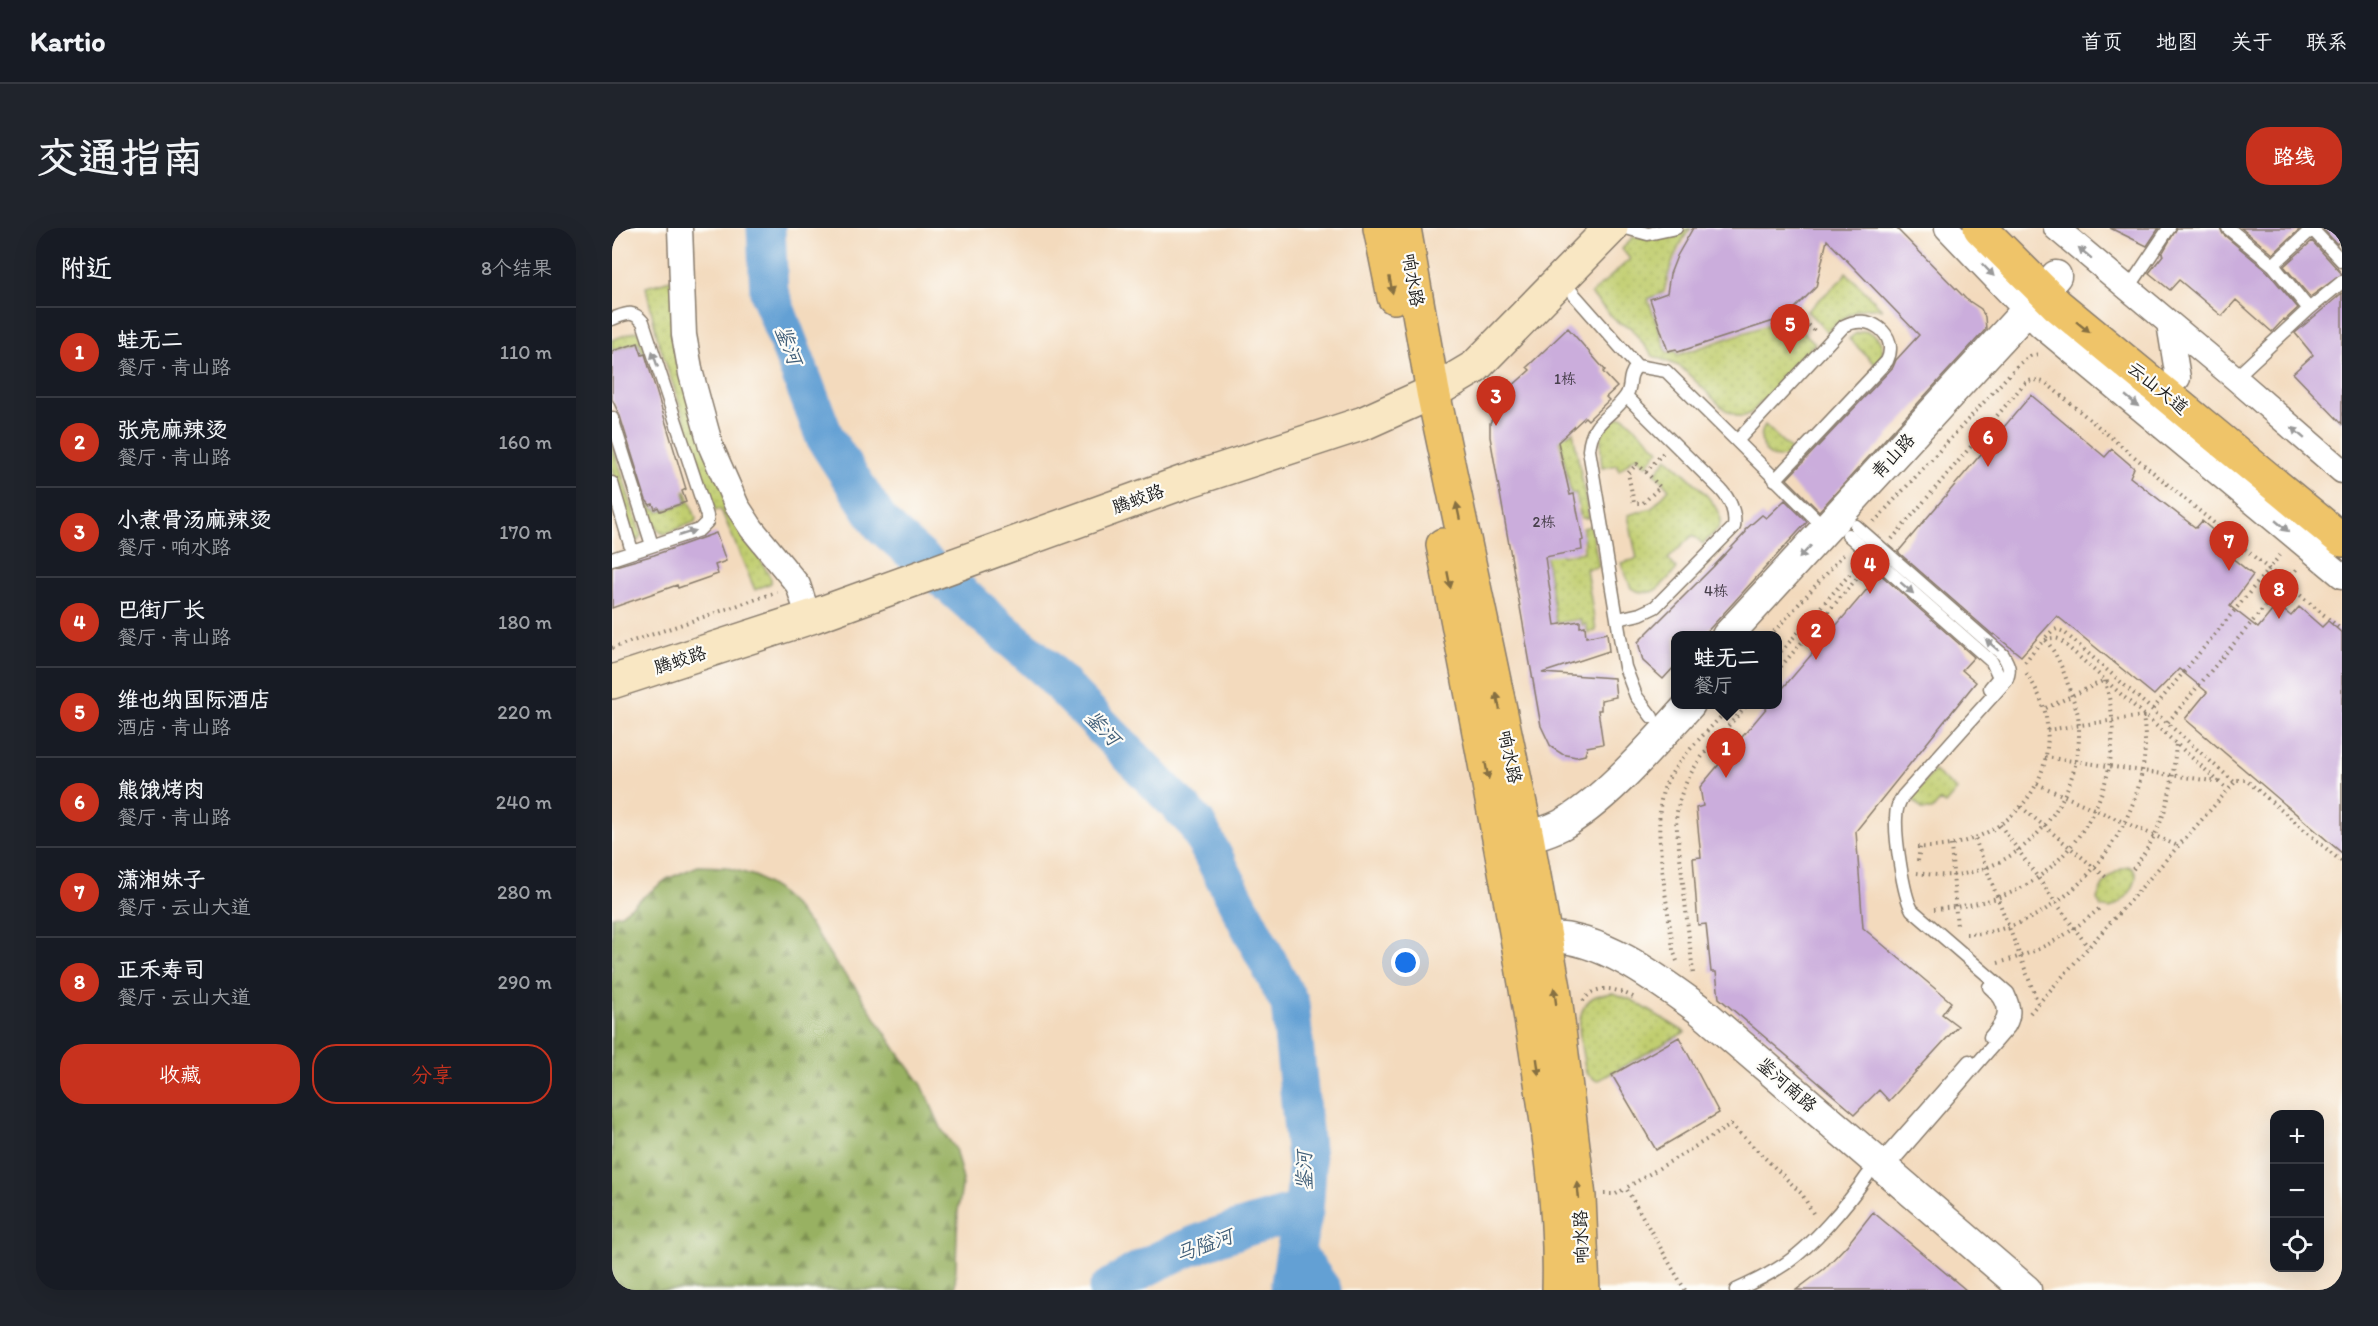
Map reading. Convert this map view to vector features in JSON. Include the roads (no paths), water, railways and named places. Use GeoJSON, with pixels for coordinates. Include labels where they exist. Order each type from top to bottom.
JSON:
{"type":"FeatureCollection","features":[{"type":"Feature","properties":{"kind":"main road","name":"响水路"},"geometry":{"type":"LineString","coordinates":[[1380,228],[1422,388],[1512,830],[1579,1197],[1583,1290]]}},
{"type":"Feature","properties":{"kind":"main road","name":"响水路"},"geometry":{"type":"LineString","coordinates":[[1404,228],[1422,388]]}},
{"type":"Feature","properties":{"kind":"main road","name":"腾蛟路"},"geometry":{"type":"LineString","coordinates":[[1422,388],[1476,343],[1588,228]]}},
{"type":"Feature","properties":{"kind":"main road","name":"腾蛟路"},"geometry":{"type":"LineString","coordinates":[[612,682],[1021,535],[1360,406],[1422,388],[1475,367],[1611,228]]}},
{"type":"Feature","properties":{"kind":"main road","name":"云山大道"},"geometry":{"type":"LineString","coordinates":[[1980,228],[2049,299],[2327,514]]}},
{"type":"Feature","properties":{"kind":"main road","name":"云山大道"},"geometry":{"type":"LineString","coordinates":[[2010,228],[2049,299],[2178,378],[2327,514]]}},
{"type":"Feature","properties":{"kind":"main road","name":"云山大道"},"geometry":{"type":"LineString","coordinates":[[2321,553],[2327,514]]}},
{"type":"Feature","properties":{"kind":"main road","name":"腾蛟路"},"geometry":{"type":"LineString","coordinates":[[612,669],[801,594],[847,597]]}},
{"type":"Feature","properties":{"kind":"main road","name":"响水路"},"geometry":{"type":"LineString","coordinates":[[1533,948],[1560,1251],[1559,1290]]}},
{"type":"Feature","properties":{"kind":"street"},"geometry":{"type":"LineString","coordinates":[[680,228],[684,335],[691,374],[711,447],[737,506],[801,594]]}},
{"type":"Feature","properties":{"kind":"street"},"geometry":{"type":"LineString","coordinates":[[1947,228],[2049,299],[2321,553],[2342,576]]}},
{"type":"Feature","properties":{"kind":"street"},"geometry":{"type":"LineString","coordinates":[[2056,228],[2342,471]]}},
{"type":"Feature","properties":{"kind":"street","name":"青山路"},"geometry":{"type":"LineString","coordinates":[[1759,631],[1849,535],[2049,299]]}},
{"type":"Feature","properties":{"kind":"street"},"geometry":{"type":"LineString","coordinates":[[2169,323],[2178,378]]}},
{"type":"Feature","properties":{"kind":"street","name":"青山路"},"geometry":{"type":"LineString","coordinates":[[1733,631],[1849,535]]}},
{"type":"Feature","properties":{"kind":"street"},"geometry":{"type":"LineString","coordinates":[[1512,830],[1570,800],[1594,779],[1671,696]]}},
{"type":"Feature","properties":{"kind":"street"},"geometry":{"type":"LineString","coordinates":[[1512,830],[1562,824],[1585,808],[1625,772],[1686,709]]}},
{"type":"Feature","properties":{"kind":"street","name":"鉴河南路"},"geometry":{"type":"LineString","coordinates":[[1533,948],[1592,963],[1630,983],[1679,1016],[1877,1169],[2026,1290]]}},
{"type":"Feature","properties":{"kind":"street","name":"鉴河南路"},"geometry":{"type":"LineString","coordinates":[[1877,1169],[1999,1290]]}},
{"type":"Feature","properties":{"kind":"lane"},"geometry":{"type":"LineString","coordinates":[[1626,228],[1648,234],[1676,228]]}},
{"type":"Feature","properties":{"kind":"lane"},"geometry":{"type":"LineString","coordinates":[[2128,289],[2169,228]]}},
{"type":"Feature","properties":{"kind":"lane"},"geometry":{"type":"LineString","coordinates":[[2228,228],[2273,265],[2309,309]]}},
{"type":"Feature","properties":{"kind":"lane"},"geometry":{"type":"LineString","coordinates":[[2273,265],[2313,228],[2342,261]]}},
{"type":"Feature","properties":{"kind":"lane"},"geometry":{"type":"LineString","coordinates":[[1561,280],[1637,366],[1666,371],[1775,480],[1878,555],[1995,648],[2009,663],[2010,672],[2006,681],[1899,802],[1896,818],[1905,893],[1912,910],[2008,993],[2014,1018],[2010,1028],[1822,1229],[1785,1264],[1736,1290]]}},
{"type":"Feature","properties":{"kind":"lane"},"geometry":{"type":"LineString","coordinates":[[2235,378],[2309,309],[2342,282]]}},
{"type":"Feature","properties":{"kind":"lane"},"geometry":{"type":"LineString","coordinates":[[612,319],[630,313],[643,322],[707,516],[707,522],[699,530],[612,559]]}},
{"type":"Feature","properties":{"kind":"lane"},"geometry":{"type":"LineString","coordinates":[[1737,441],[1844,326],[1859,320],[1869,321],[1878,326],[1887,336],[1890,344],[1891,353],[1887,361],[1775,480]]}},
{"type":"Feature","properties":{"kind":"lane"},"geometry":{"type":"LineString","coordinates":[[1637,366],[1630,373],[1626,396],[1596,426],[1590,437],[1589,450],[1625,667],[1636,696],[1652,717]]}},
{"type":"Feature","properties":{"kind":"lane"},"geometry":{"type":"LineString","coordinates":[[1618,619],[1640,614],[1655,607],[1734,527],[1734,511],[1727,497],[1626,396]]}},
{"type":"Feature","properties":{"kind":"lane"},"geometry":{"type":"LineString","coordinates":[[612,418],[652,545]]}},
{"type":"Feature","properties":{"kind":"lane"},"geometry":{"type":"LineString","coordinates":[[612,483],[632,551]]}},
{"type":"Feature","properties":{"kind":"waterway","name":"鉴河"},"geometry":{"type":"LineString","coordinates":[[766,228],[769,292],[825,438],[881,524],[1044,667],[1196,823],[1290,1004],[1307,1169],[1304,1211],[1289,1290]]}},
{"type":"Feature","properties":{"kind":"waterway","name":"马隘河"},"geometry":{"type":"LineString","coordinates":[[1108,1290],[1152,1264],[1202,1242],[1304,1211]]}},
{"type":"Feature","properties":{"kind":"waterway"},"geometry":{"type":"LineString","coordinates":[[1295,1252],[1322,1290]]}},
{"type":"Feature","properties":{"kind":"place","name":"维也纳国际酒店"},"geometry":{"type":"Point","coordinates":[1790,354]}},
{"type":"Feature","properties":{"kind":"place","name":"小煮骨汤麻辣烫"},"geometry":{"type":"Point","coordinates":[1496,426]}},
{"type":"Feature","properties":{"kind":"place","name":"熊饿烤肉"},"geometry":{"type":"Point","coordinates":[1988,467]}},
{"type":"Feature","properties":{"kind":"place","name":"潇湘妹子"},"geometry":{"type":"Point","coordinates":[2229,571]}},
{"type":"Feature","properties":{"kind":"place","name":"巴街厂长"},"geometry":{"type":"Point","coordinates":[1870,594]}},
{"type":"Feature","properties":{"kind":"place","name":"正禾寿司"},"geometry":{"type":"Point","coordinates":[2279,619]}},
{"type":"Feature","properties":{"kind":"place","name":"张亮麻辣烫"},"geometry":{"type":"Point","coordinates":[1816,660]}},
{"type":"Feature","properties":{"kind":"place","name":"蛙无二"},"geometry":{"type":"Point","coordinates":[1726,778]}}]}
